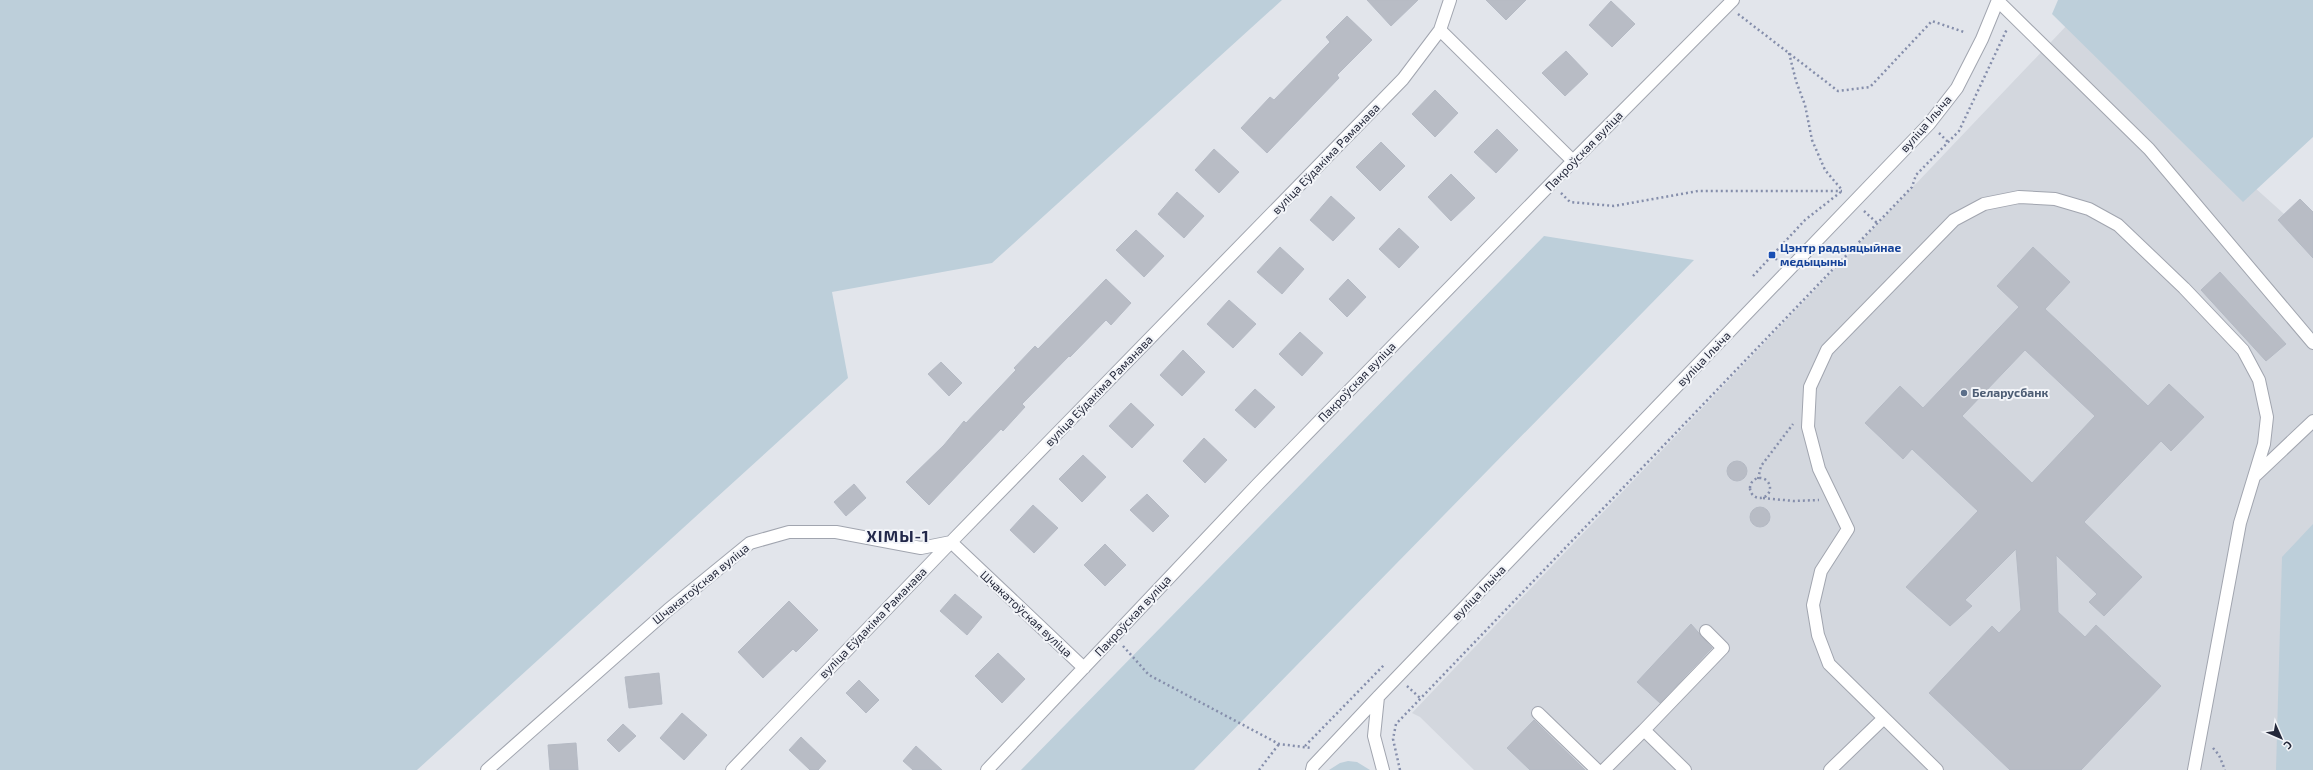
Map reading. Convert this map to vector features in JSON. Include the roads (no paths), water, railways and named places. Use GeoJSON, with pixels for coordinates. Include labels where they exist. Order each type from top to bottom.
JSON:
{"type":"FeatureCollection","features":[{"type":"Feature","properties":{"kind":"street","name":"вуліца Еўдакіма Раманава"},"geometry":{"type":"LineString","coordinates":[[732,770],[951,542],[1403,79],[1440,30],[1450,0]]}},
{"type":"Feature","properties":{"kind":"street"},"geometry":{"type":"LineString","coordinates":[[1998,1],[2148,149],[2313,344]]}},
{"type":"Feature","properties":{"kind":"street","name":"вуліца Ільіча"},"geometry":{"type":"LineString","coordinates":[[1312,770],[1313,766],[1378,697],[1929,124],[1957,88],[1982,39],[1998,1]]}},
{"type":"Feature","properties":{"kind":"street","name":"Пакроўская вуліца"},"geometry":{"type":"LineString","coordinates":[[987,770],[1258,484],[1573,161],[1730,3]]}},
{"type":"Feature","properties":{"kind":"street"},"geometry":{"type":"LineString","coordinates":[[1440,30],[1573,161]]}},
{"type":"Feature","properties":{"kind":"street"},"geometry":{"type":"LineString","coordinates":[[1937,770],[1830,664],[1818,635],[1813,605],[1821,571],[1848,529],[1835,499],[1819,469],[1808,427],[1810,387],[1827,350],[1954,220],[1984,204],[2019,197],[2055,199],[2089,209],[2118,225],[2184,288],[2243,350],[2259,380],[2267,418],[2264,444],[2240,523],[2194,770]]}},
{"type":"Feature","properties":{"kind":"street"},"geometry":{"type":"LineString","coordinates":[[2255,475],[2313,421]]}},
{"type":"Feature","properties":{"kind":"street","name":"Шчакатоўская вуліца"},"geometry":{"type":"LineString","coordinates":[[487,770],[668,610],[750,543],[789,532],[836,532],[921,548],[951,542],[1084,668]]}},
{"type":"Feature","properties":{"kind":"street"},"geometry":{"type":"LineString","coordinates":[[1604,770],[1723,648],[1706,631]]}},
{"type":"Feature","properties":{"kind":"street"},"geometry":{"type":"LineString","coordinates":[[1378,697],[1374,736],[1383,770]]}},
{"type":"Feature","properties":{"kind":"street"},"geometry":{"type":"LineString","coordinates":[[1538,713],[1597,770]]}},
{"type":"Feature","properties":{"kind":"street"},"geometry":{"type":"LineString","coordinates":[[1830,770],[1884,718]]}},
{"type":"Feature","properties":{"kind":"street"},"geometry":{"type":"LineString","coordinates":[[1644,730],[1685,770]]}},
{"type":"Feature","properties":{"kind":"place","name":"Цэнтр радыяцыйнае медыцыны"},"geometry":{"type":"Point","coordinates":[1772,255]}},
{"type":"Feature","properties":{"kind":"place","name":"Беларусбанк"},"geometry":{"type":"Point","coordinates":[1964,393]}},
{"type":"Feature","properties":{"kind":"district","name":"ХІМЫ-1"},"geometry":{"type":"Point","coordinates":[898,536]}}]}
